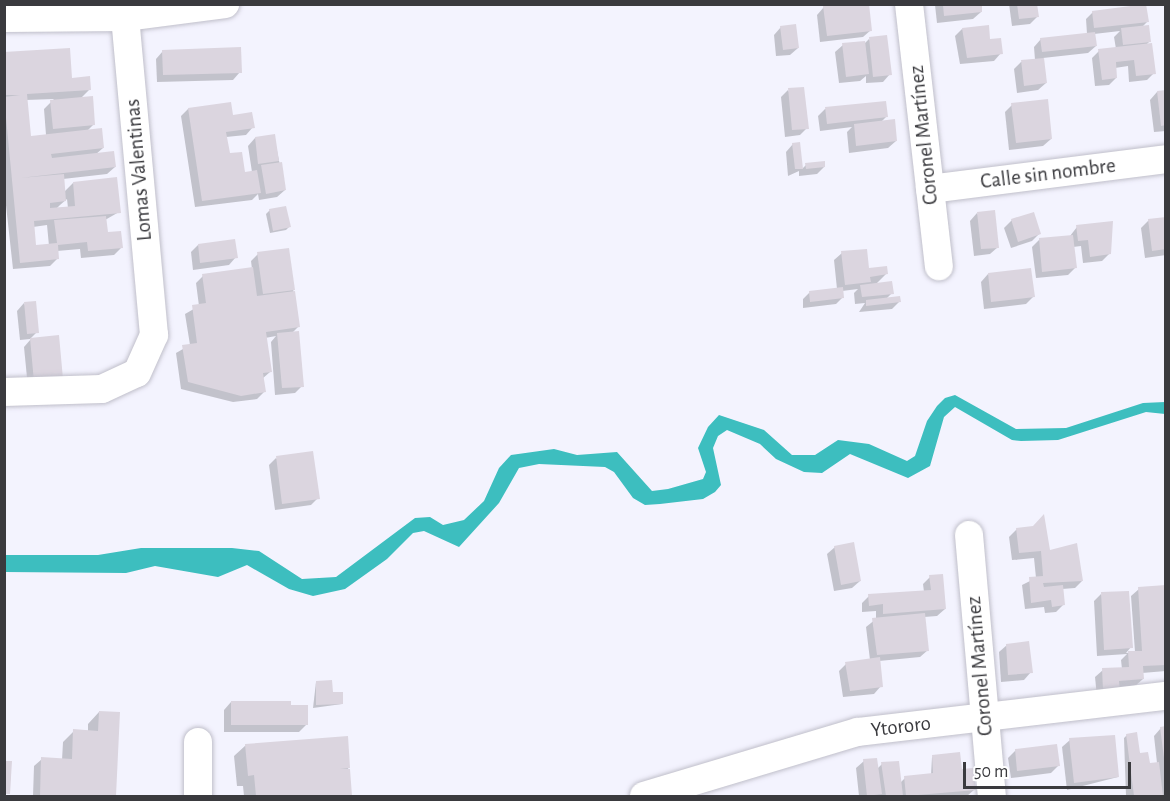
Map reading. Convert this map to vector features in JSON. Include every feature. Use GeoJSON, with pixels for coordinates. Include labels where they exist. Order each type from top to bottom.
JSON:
{"type":"FeatureCollection","features":[{"type":"Feature","properties":{"kind":"street"},"geometry":{"type":"LineString","coordinates":[[4,18],[225,4]]}},
{"type":"Feature","properties":{"kind":"street","name":"Coronel Martínez"},"geometry":{"type":"LineString","coordinates":[[909,4],[939,266]]}},
{"type":"Feature","properties":{"kind":"street","name":"Lomas Valentinas"},"geometry":{"type":"LineString","coordinates":[[4,392],[102,389],[137,373],[154,335],[125,11]]}},
{"type":"Feature","properties":{"kind":"street","name":"Calle sin nombre"},"geometry":{"type":"LineString","coordinates":[[930,189],[1166,159]]}},
{"type":"Feature","properties":{"kind":"street","name":"Coronel Martínez"},"geometry":{"type":"LineString","coordinates":[[969,535],[992,796]]}},
{"type":"Feature","properties":{"kind":"street","name":"Ytororo"},"geometry":{"type":"LineString","coordinates":[[644,796],[858,732],[1166,696]]}},
{"type":"Feature","properties":{"kind":"street"},"geometry":{"type":"LineString","coordinates":[[198,742],[198,796]]}},
{"type":"Feature","properties":{"kind":"water"},"geometry":{"type":"Polygon","coordinates":[[[955,395],[1016,429],[1066,428],[1143,403],[1165,402],[1165,414],[1146,412],[1058,440],[1021,441],[1012,440],[955,407],[944,417],[930,466],[908,478],[850,454],[822,473],[804,472],[776,459],[760,444],[727,430],[718,436],[713,448],[721,485],[715,492],[703,499],[660,504],[645,505],[633,498],[614,472],[605,467],[539,464],[519,468],[499,503],[459,547],[424,531],[413,533],[387,559],[345,589],[313,596],[289,589],[247,565],[218,577],[155,566],[126,573],[5,572],[5,555],[98,555],[141,548],[232,548],[259,551],[302,579],[336,577],[415,518],[430,517],[443,525],[464,520],[484,501],[499,468],[511,455],[554,449],[577,455],[617,452],[652,491],[668,489],[703,479],[706,472],[698,448],[708,427],[719,415],[764,430],[792,455],[815,455],[838,440],[869,444],[907,461],[915,456],[927,421],[937,406],[945,398],[955,395]]]}},
{"type":"Feature","properties":{"kind":"building"},"geometry":{"type":"Polygon","coordinates":[[[869,4],[872,31],[827,36],[823,6],[869,4]]]}},
{"type":"Feature","properties":{"kind":"building"},"geometry":{"type":"Polygon","coordinates":[[[1017,4],[1037,4],[1039,17],[1019,19],[1017,4]]]}},
{"type":"Feature","properties":{"kind":"building"},"geometry":{"type":"Polygon","coordinates":[[[1146,4],[1149,22],[1094,28],[1092,11],[1146,4]]]}},
{"type":"Feature","properties":{"kind":"building"},"geometry":{"type":"Polygon","coordinates":[[[943,5],[982,5],[982,12],[944,16],[943,5]]]}},
{"type":"Feature","properties":{"kind":"building"},"geometry":{"type":"Polygon","coordinates":[[[796,24],[799,48],[783,50],[780,26],[796,24]]]}},
{"type":"Feature","properties":{"kind":"building"},"geometry":{"type":"Polygon","coordinates":[[[989,25],[990,39],[1001,38],[1003,54],[967,58],[962,28],[989,25]]]}},
{"type":"Feature","properties":{"kind":"building"},"geometry":{"type":"Polygon","coordinates":[[[1149,25],[1151,42],[1123,45],[1121,28],[1149,25]]]}},
{"type":"Feature","properties":{"kind":"building"},"geometry":{"type":"Polygon","coordinates":[[[1095,32],[1097,46],[1042,52],[1040,38],[1095,32]]]}},
{"type":"Feature","properties":{"kind":"building"},"geometry":{"type":"Polygon","coordinates":[[[887,35],[892,75],[873,77],[869,37],[887,35]]]}},
{"type":"Feature","properties":{"kind":"building"},"geometry":{"type":"Polygon","coordinates":[[[865,41],[869,74],[846,77],[842,43],[865,41]]]}},
{"type":"Feature","properties":{"kind":"building"},"geometry":{"type":"Polygon","coordinates":[[[1152,43],[1156,74],[1136,76],[1134,60],[1116,62],[1117,78],[1102,80],[1098,49],[1152,43]]]}},
{"type":"Feature","properties":{"kind":"building"},"geometry":{"type":"Polygon","coordinates":[[[241,47],[242,73],[163,75],[162,50],[241,47]]]}},
{"type":"Feature","properties":{"kind":"building"},"geometry":{"type":"Polygon","coordinates":[[[70,48],[72,78],[90,76],[91,90],[27,94],[31,136],[102,128],[104,148],[51,154],[52,158],[114,151],[116,167],[20,178],[64,174],[66,201],[50,203],[50,208],[75,206],[73,182],[117,177],[121,213],[34,221],[36,245],[57,243],[54,220],[106,216],[108,232],[121,231],[123,248],[88,251],[87,242],[58,245],[59,259],[20,263],[4,97],[20,95],[5,95],[4,52],[70,48]]]}},
{"type":"Feature","properties":{"kind":"building"},"geometry":{"type":"Polygon","coordinates":[[[1044,58],[1047,83],[1024,86],[1021,60],[1044,58]]]}},
{"type":"Feature","properties":{"kind":"building"},"geometry":{"type":"Polygon","coordinates":[[[804,87],[809,129],[792,130],[788,88],[804,87]]]}},
{"type":"Feature","properties":{"kind":"building"},"geometry":{"type":"Polygon","coordinates":[[[1166,90],[1166,125],[1161,126],[1157,91],[1166,90]]]}},
{"type":"Feature","properties":{"kind":"building"},"geometry":{"type":"Polygon","coordinates":[[[93,96],[95,125],[53,129],[50,100],[93,96]]]}},
{"type":"Feature","properties":{"kind":"building"},"geometry":{"type":"Polygon","coordinates":[[[1048,99],[1052,139],[1016,143],[1011,103],[1048,99]]]}},
{"type":"Feature","properties":{"kind":"building"},"geometry":{"type":"Polygon","coordinates":[[[886,101],[888,117],[827,124],[825,107],[886,101]]]}},
{"type":"Feature","properties":{"kind":"building"},"geometry":{"type":"Polygon","coordinates":[[[231,102],[233,115],[252,112],[255,128],[226,132],[230,153],[242,152],[245,172],[257,170],[261,193],[202,201],[188,108],[231,102]]]}},
{"type":"Feature","properties":{"kind":"building"},"geometry":{"type":"Polygon","coordinates":[[[895,119],[897,141],[856,146],[854,124],[895,119]]]}},
{"type":"Feature","properties":{"kind":"building"},"geometry":{"type":"Polygon","coordinates":[[[275,134],[279,161],[258,164],[255,137],[275,134]]]}},
{"type":"Feature","properties":{"kind":"building"},"geometry":{"type":"Polygon","coordinates":[[[800,142],[803,169],[795,169],[792,143],[800,142]]]}},
{"type":"Feature","properties":{"kind":"building"},"geometry":{"type":"Polygon","coordinates":[[[825,161],[825,167],[806,169],[805,163],[825,161]]]}},
{"type":"Feature","properties":{"kind":"building"},"geometry":{"type":"Polygon","coordinates":[[[282,162],[286,190],[266,194],[261,165],[282,162]]]}},
{"type":"Feature","properties":{"kind":"building"},"geometry":{"type":"Polygon","coordinates":[[[286,206],[291,227],[273,231],[269,209],[286,206]]]}},
{"type":"Feature","properties":{"kind":"building"},"geometry":{"type":"Polygon","coordinates":[[[995,210],[999,248],[981,249],[977,212],[995,210]]]}},
{"type":"Feature","properties":{"kind":"building"},"geometry":{"type":"Polygon","coordinates":[[[1034,212],[1041,234],[1018,242],[1011,219],[1034,212]]]}},
{"type":"Feature","properties":{"kind":"building"},"geometry":{"type":"Polygon","coordinates":[[[1166,217],[1166,249],[1152,251],[1148,219],[1166,217]]]}},
{"type":"Feature","properties":{"kind":"building"},"geometry":{"type":"Polygon","coordinates":[[[1113,221],[1111,254],[1090,257],[1088,240],[1078,241],[1076,225],[1113,221]]]}},
{"type":"Feature","properties":{"kind":"building"},"geometry":{"type":"Polygon","coordinates":[[[1073,235],[1077,268],[1042,272],[1039,238],[1073,235]]]}},
{"type":"Feature","properties":{"kind":"building"},"geometry":{"type":"Polygon","coordinates":[[[235,239],[238,258],[200,263],[198,244],[235,239]]]}},
{"type":"Feature","properties":{"kind":"building"},"geometry":{"type":"Polygon","coordinates":[[[289,248],[295,290],[263,294],[257,252],[289,248]]]}},
{"type":"Feature","properties":{"kind":"building"},"geometry":{"type":"Polygon","coordinates":[[[867,249],[869,268],[887,266],[888,274],[870,277],[871,282],[845,285],[841,251],[867,249]]]}},
{"type":"Feature","properties":{"kind":"building"},"geometry":{"type":"Polygon","coordinates":[[[253,267],[257,296],[295,291],[300,327],[266,332],[272,372],[263,373],[266,392],[241,396],[188,382],[182,345],[197,343],[192,305],[206,303],[202,274],[253,267]]]}},
{"type":"Feature","properties":{"kind":"building"},"geometry":{"type":"Polygon","coordinates":[[[1031,268],[1035,297],[991,302],[988,273],[1031,268]]]}},
{"type":"Feature","properties":{"kind":"building"},"geometry":{"type":"Polygon","coordinates":[[[892,281],[894,294],[862,297],[860,285],[892,281]]]}},
{"type":"Feature","properties":{"kind":"building"},"geometry":{"type":"Polygon","coordinates":[[[843,287],[844,298],[810,302],[809,291],[843,287]]]}},
{"type":"Feature","properties":{"kind":"building"},"geometry":{"type":"Polygon","coordinates":[[[900,296],[901,302],[866,306],[866,300],[900,296]]]}},
{"type":"Feature","properties":{"kind":"building"},"geometry":{"type":"Polygon","coordinates":[[[36,301],[39,333],[27,334],[24,302],[36,301]]]}},
{"type":"Feature","properties":{"kind":"building"},"geometry":{"type":"Polygon","coordinates":[[[299,331],[304,387],[282,388],[277,333],[299,331]]]}},
{"type":"Feature","properties":{"kind":"building"},"geometry":{"type":"Polygon","coordinates":[[[59,335],[63,379],[34,382],[30,338],[59,335]]]}},
{"type":"Feature","properties":{"kind":"building"},"geometry":{"type":"Polygon","coordinates":[[[313,451],[320,499],[282,504],[276,456],[313,451]]]}},
{"type":"Feature","properties":{"kind":"building"},"geometry":{"type":"Polygon","coordinates":[[[1044,514],[1050,550],[1077,543],[1083,581],[1043,583],[1044,587],[1063,585],[1065,605],[1052,607],[1051,600],[1031,603],[1029,577],[1043,576],[1041,551],[1019,553],[1016,528],[1033,526],[1044,514]]]}},
{"type":"Feature","properties":{"kind":"building"},"geometry":{"type":"Polygon","coordinates":[[[854,542],[861,581],[841,585],[834,546],[854,542]]]}},
{"type":"Feature","properties":{"kind":"building"},"geometry":{"type":"Polygon","coordinates":[[[943,574],[946,609],[883,614],[883,604],[869,606],[868,594],[931,590],[929,575],[943,574]]]}},
{"type":"Feature","properties":{"kind":"building"},"geometry":{"type":"Polygon","coordinates":[[[1166,585],[1166,665],[1143,666],[1144,679],[1119,681],[1120,690],[1103,691],[1102,668],[1129,667],[1128,651],[1142,651],[1138,587],[1166,585]]]}},
{"type":"Feature","properties":{"kind":"building"},"geometry":{"type":"Polygon","coordinates":[[[1129,591],[1133,648],[1104,650],[1101,592],[1129,591]]]}},
{"type":"Feature","properties":{"kind":"building"},"geometry":{"type":"Polygon","coordinates":[[[925,613],[929,651],[877,655],[872,618],[925,613]]]}},
{"type":"Feature","properties":{"kind":"building"},"geometry":{"type":"Polygon","coordinates":[[[1029,641],[1033,673],[1008,675],[1006,644],[1029,641]]]}},
{"type":"Feature","properties":{"kind":"building"},"geometry":{"type":"Polygon","coordinates":[[[880,657],[883,687],[850,691],[845,662],[880,657]]]}},
{"type":"Feature","properties":{"kind":"building"},"geometry":{"type":"Polygon","coordinates":[[[332,680],[333,692],[343,692],[343,704],[316,705],[316,681],[332,680]]]}},
{"type":"Feature","properties":{"kind":"building"},"geometry":{"type":"Polygon","coordinates":[[[231,701],[291,701],[291,705],[308,705],[308,725],[231,725],[231,701]]]}},
{"type":"Feature","properties":{"kind":"building"},"geometry":{"type":"Polygon","coordinates":[[[99,711],[120,712],[116,796],[40,796],[41,757],[72,759],[73,729],[98,731],[99,711]]]}},
{"type":"Feature","properties":{"kind":"building"},"geometry":{"type":"Polygon","coordinates":[[[1166,726],[1166,758],[1164,758],[1160,727],[1166,726]]]}},
{"type":"Feature","properties":{"kind":"building"},"geometry":{"type":"Polygon","coordinates":[[[1137,732],[1140,753],[1148,752],[1150,763],[1159,762],[1163,796],[1134,796],[1126,734],[1137,732]]]}},
{"type":"Feature","properties":{"kind":"building"},"geometry":{"type":"Polygon","coordinates":[[[1115,735],[1119,777],[1074,783],[1069,738],[1115,735]]]}},
{"type":"Feature","properties":{"kind":"building"},"geometry":{"type":"Polygon","coordinates":[[[348,736],[350,768],[340,768],[350,769],[352,796],[256,796],[254,775],[248,776],[245,744],[348,736]]]}},
{"type":"Feature","properties":{"kind":"building"},"geometry":{"type":"Polygon","coordinates":[[[1057,744],[1060,766],[1017,771],[1015,749],[1057,744]]]}},
{"type":"Feature","properties":{"kind":"building"},"geometry":{"type":"Polygon","coordinates":[[[960,752],[962,769],[973,768],[976,790],[906,796],[904,776],[933,773],[932,755],[960,752]]]}},
{"type":"Feature","properties":{"kind":"building"},"geometry":{"type":"Polygon","coordinates":[[[877,758],[882,794],[867,796],[863,759],[877,758]]]}},
{"type":"Feature","properties":{"kind":"building"},"geometry":{"type":"Polygon","coordinates":[[[4,761],[12,761],[10,794],[4,794],[4,761]]]}},
{"type":"Feature","properties":{"kind":"building"},"geometry":{"type":"Polygon","coordinates":[[[899,761],[903,796],[886,796],[881,762],[899,761]]]}}]}
